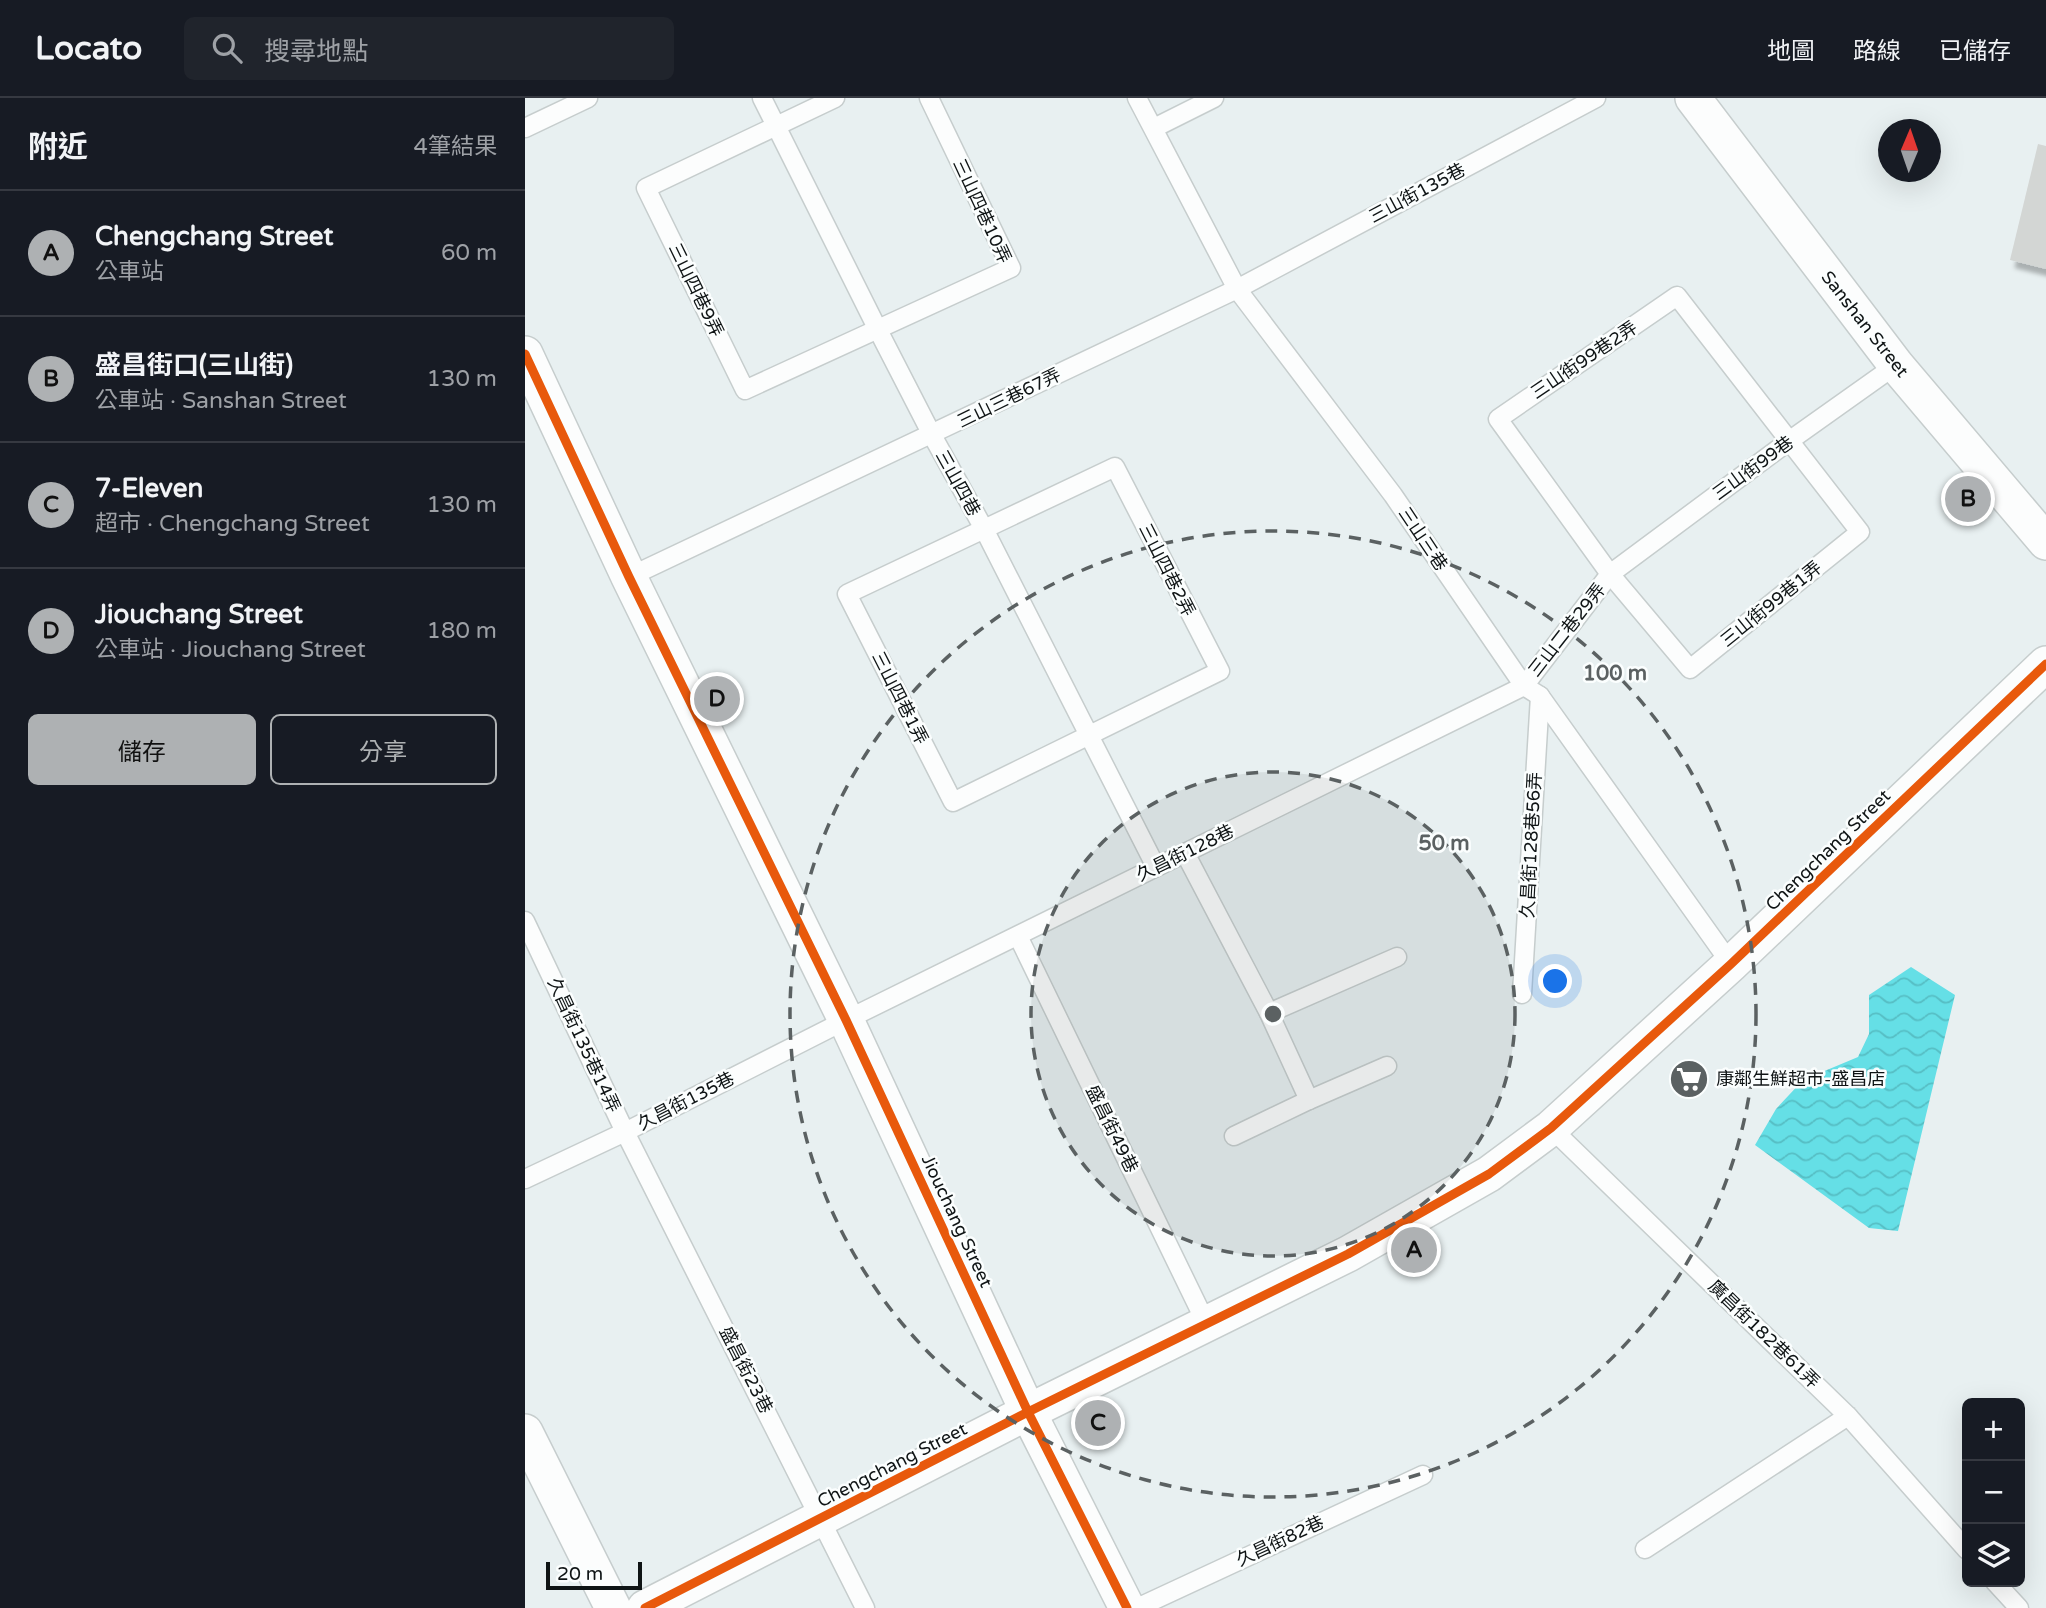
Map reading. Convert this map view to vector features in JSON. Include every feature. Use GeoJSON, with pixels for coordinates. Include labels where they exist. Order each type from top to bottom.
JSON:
{"type":"FeatureCollection","features":[{"type":"Feature","properties":{"kind":"street","name":"Sanshan Street"},"geometry":{"type":"LineString","coordinates":[[1693,98],[1896,365],[2046,542]]}},
{"type":"Feature","properties":{"kind":"street","name":"Jiouchang Street"},"geometry":{"type":"LineString","coordinates":[[525,354],[629,577],[846,1020],[1028,1412],[1127,1608]]}},
{"type":"Feature","properties":{"kind":"street","name":"Chengchang Street"},"geometry":{"type":"LineString","coordinates":[[645,1608],[1028,1412],[1348,1254],[1489,1174],[1551,1128],[1731,964],[2046,664]]}},
{"type":"Feature","properties":{"kind":"street"},"geometry":{"type":"LineString","coordinates":[[525,1432],[613,1608]]}},
{"type":"Feature","properties":{"kind":"lane"},"geometry":{"type":"LineString","coordinates":[[525,128],[588,98]]}},
{"type":"Feature","properties":{"kind":"lane","name":"三山四巷"},"geometry":{"type":"LineString","coordinates":[[762,98],[877,330],[984,529],[1156,867]]}},
{"type":"Feature","properties":{"kind":"lane"},"geometry":{"type":"LineString","coordinates":[[775,125],[835,98]]}},
{"type":"Feature","properties":{"kind":"lane","name":"三山四巷10弄"},"geometry":{"type":"LineString","coordinates":[[877,330],[1011,268],[929,98]]}},
{"type":"Feature","properties":{"kind":"lane","name":"三山三巷"},"geometry":{"type":"LineString","coordinates":[[1137,98],[1237,289],[1393,495],[1524,686],[1540,696],[1731,964]]}},
{"type":"Feature","properties":{"kind":"lane"},"geometry":{"type":"LineString","coordinates":[[1154,128],[1214,98]]}},
{"type":"Feature","properties":{"kind":"lane","name":"三山街135巷"},"geometry":{"type":"LineString","coordinates":[[1237,289],[1597,98]]}},
{"type":"Feature","properties":{"kind":"lane","name":"三山四巷9弄"},"geometry":{"type":"LineString","coordinates":[[775,125],[646,188],[745,390],[877,330]]}},
{"type":"Feature","properties":{"kind":"lane","name":"三山三巷67弄"},"geometry":{"type":"LineString","coordinates":[[629,577],[1237,289]]}},
{"type":"Feature","properties":{"kind":"lane","name":"三山街99巷2弄"},"geometry":{"type":"LineString","coordinates":[[1610,574],[1498,419],[1677,296],[1789,441]]}},
{"type":"Feature","properties":{"kind":"lane","name":"三山街99巷"},"geometry":{"type":"LineString","coordinates":[[1610,574],[1896,365]]}},
{"type":"Feature","properties":{"kind":"lane","name":"三山街99巷1弄"},"geometry":{"type":"LineString","coordinates":[[1610,574],[1691,670],[1860,532],[1789,441]]}},
{"type":"Feature","properties":{"kind":"lane","name":"三山四巷2弄"},"geometry":{"type":"LineString","coordinates":[[984,529],[1115,467],[1220,671],[1090,736]]}},
{"type":"Feature","properties":{"kind":"lane","name":"三山四巷1弄"},"geometry":{"type":"LineString","coordinates":[[984,529],[847,594],[953,802],[1090,736]]}},
{"type":"Feature","properties":{"kind":"lane","name":"三山二巷29弄"},"geometry":{"type":"LineString","coordinates":[[1524,686],[1610,574]]}},
{"type":"Feature","properties":{"kind":"lane","name":"久昌街128巷"},"geometry":{"type":"LineString","coordinates":[[846,1020],[1524,686]]}},
{"type":"Feature","properties":{"kind":"lane","name":"久昌街128巷56弄"},"geometry":{"type":"LineString","coordinates":[[1522,994],[1540,696]]}},
{"type":"Feature","properties":{"kind":"lane"},"geometry":{"type":"LineString","coordinates":[[1185,853],[1269,1013],[1309,1100]]}},
{"type":"Feature","properties":{"kind":"lane","name":"久昌街135巷14弄"},"geometry":{"type":"LineString","coordinates":[[525,921],[625,1132]]}},
{"type":"Feature","properties":{"kind":"lane","name":"盛昌街49巷"},"geometry":{"type":"LineString","coordinates":[[1018,936],[1206,1323]]}},
{"type":"Feature","properties":{"kind":"lane"},"geometry":{"type":"LineString","coordinates":[[1269,1013],[1397,957]]}},
{"type":"Feature","properties":{"kind":"lane","name":"久昌街135巷"},"geometry":{"type":"LineString","coordinates":[[525,1179],[625,1132],[846,1020]]}},
{"type":"Feature","properties":{"kind":"lane"},"geometry":{"type":"LineString","coordinates":[[1234,1136],[1387,1066]]}},
{"type":"Feature","properties":{"kind":"lane","name":"廣昌街182巷61弄"},"geometry":{"type":"LineString","coordinates":[[1551,1128],[1848,1416],[1962,1544]]}},
{"type":"Feature","properties":{"kind":"lane","name":"盛昌街23巷"},"geometry":{"type":"LineString","coordinates":[[625,1132],[865,1608]]}},
{"type":"Feature","properties":{"kind":"lane"},"geometry":{"type":"LineString","coordinates":[[1645,1549],[1848,1416]]}},
{"type":"Feature","properties":{"kind":"lane","name":"久昌街82巷"},"geometry":{"type":"LineString","coordinates":[[1137,1608],[1423,1475]]}},
{"type":"Feature","properties":{"kind":"lane"},"geometry":{"type":"LineString","coordinates":[[2000,1587],[2019,1608]]}},
{"type":"Feature","properties":{"kind":"water"},"geometry":{"type":"Polygon","coordinates":[[[1911,967],[1955,995],[1898,1231],[1869,1228],[1755,1145],[1776,1109],[1803,1080],[1858,1057],[1869,1034],[1869,995],[1911,967]]]}},
{"type":"Feature","properties":{"kind":"building"},"geometry":{"type":"Polygon","coordinates":[[[2038,144],[2046,146],[2046,269],[2010,260],[2038,144]]]}},
{"type":"Feature","properties":{"kind":"cycle path"},"geometry":{"type":"LineString","coordinates":[[525,354],[629,577],[846,1020],[1028,1412],[1127,1608]]}},
{"type":"Feature","properties":{"kind":"cycle path"},"geometry":{"type":"LineString","coordinates":[[645,1608],[1028,1412],[1348,1254],[1489,1174],[1551,1128],[1731,964],[2046,664]]}},
{"type":"Feature","properties":{"kind":"place","name":"盛昌街口(三山街)"},"geometry":{"type":"Point","coordinates":[1968,499]}},
{"type":"Feature","properties":{"kind":"place","name":"Jiouchang Street"},"geometry":{"type":"Point","coordinates":[717,699]}},
{"type":"Feature","properties":{"kind":"place","name":"康鄰生鮮超市-盛昌店"},"geometry":{"type":"Point","coordinates":[1689,1079]}},
{"type":"Feature","properties":{"kind":"place","name":"Chengchang Street"},"geometry":{"type":"Point","coordinates":[1414,1250]}},
{"type":"Feature","properties":{"kind":"place","name":"7-Eleven"},"geometry":{"type":"Point","coordinates":[1098,1423]}}]}
